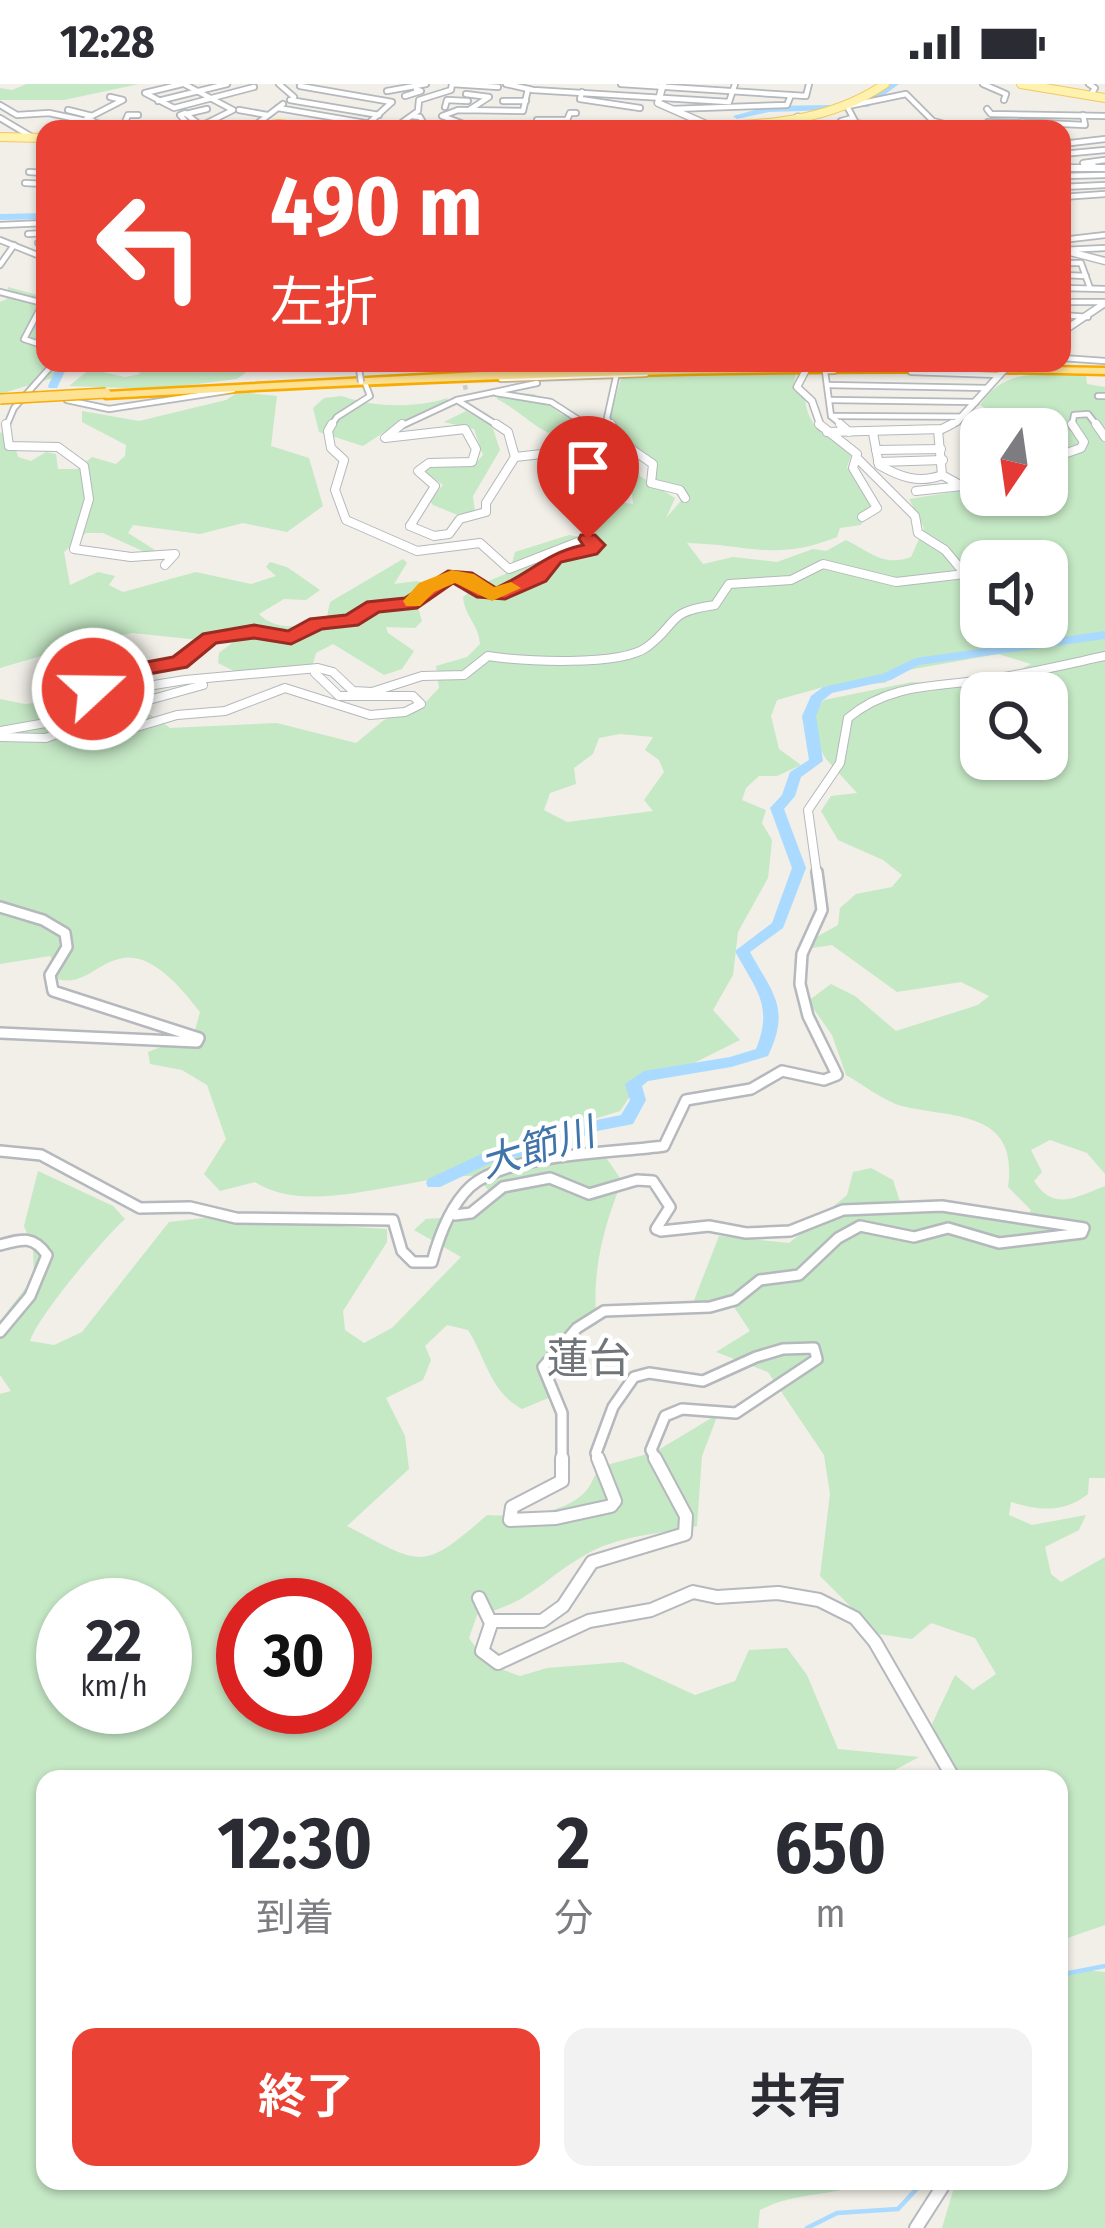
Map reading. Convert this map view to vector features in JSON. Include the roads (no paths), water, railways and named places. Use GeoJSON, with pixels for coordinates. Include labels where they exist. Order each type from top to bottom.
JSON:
{"type":"FeatureCollection","features":[{"type":"Feature","properties":{"kind":"highway"},"geometry":{"type":"LineString","coordinates":[[1071,366],[1105,367]]}},
{"type":"Feature","properties":{"kind":"highway"},"geometry":{"type":"LineString","coordinates":[[1071,367],[1105,367]]}},
{"type":"Feature","properties":{"kind":"highway"},"geometry":{"type":"LineString","coordinates":[[5,401],[437,372]]}},
{"type":"Feature","properties":{"kind":"highway"},"geometry":{"type":"LineString","coordinates":[[106,394],[504,372]]}},
{"type":"Feature","properties":{"kind":"main road"},"geometry":{"type":"LineString","coordinates":[[784,120],[848,112],[886,84]]}},
{"type":"Feature","properties":{"kind":"main road"},"geometry":{"type":"LineString","coordinates":[[1021,84],[1105,98]]}},
{"type":"Feature","properties":{"kind":"main road"},"geometry":{"type":"LineString","coordinates":[[0,137],[36,137]]}},
{"type":"Feature","properties":{"kind":"street"},"geometry":{"type":"LineString","coordinates":[[219,120],[233,113],[231,107],[210,98],[183,84],[145,93],[174,107],[210,98],[255,86]]}},
{"type":"Feature","properties":{"kind":"street"},"geometry":{"type":"LineString","coordinates":[[147,107],[227,84]]}},
{"type":"Feature","properties":{"kind":"street"},"geometry":{"type":"LineString","coordinates":[[279,84],[292,98],[380,115]]}},
{"type":"Feature","properties":{"kind":"street"},"geometry":{"type":"LineString","coordinates":[[405,120],[419,99],[452,90],[450,84]]}},
{"type":"Feature","properties":{"kind":"street"},"geometry":{"type":"LineString","coordinates":[[466,98],[468,84]]}},
{"type":"Feature","properties":{"kind":"street"},"geometry":{"type":"LineString","coordinates":[[387,91],[468,84],[526,101]]}},
{"type":"Feature","properties":{"kind":"street"},"geometry":{"type":"LineString","coordinates":[[621,84],[806,96],[808,84],[791,84]]}},
{"type":"Feature","properties":{"kind":"street"},"geometry":{"type":"LineString","coordinates":[[982,84],[1006,94],[1004,100]]}},
{"type":"Feature","properties":{"kind":"street"},"geometry":{"type":"LineString","coordinates":[[1089,84],[1095,88],[1090,96]]}},
{"type":"Feature","properties":{"kind":"street"},"geometry":{"type":"LineString","coordinates":[[663,85],[658,103],[697,120]]}},
{"type":"Feature","properties":{"kind":"street"},"geometry":{"type":"LineString","coordinates":[[405,96],[421,91],[415,86]]}},
{"type":"Feature","properties":{"kind":"street"},"geometry":{"type":"LineString","coordinates":[[261,120],[300,87],[392,101],[392,107],[375,120]]}},
{"type":"Feature","properties":{"kind":"street"},"geometry":{"type":"LineString","coordinates":[[445,107],[447,100],[570,88],[729,102],[734,88]]}},
{"type":"Feature","properties":{"kind":"street"},"geometry":{"type":"LineString","coordinates":[[448,120],[442,118],[449,111],[523,111],[528,89]]}},
{"type":"Feature","properties":{"kind":"street"},"geometry":{"type":"LineString","coordinates":[[233,92],[252,98]]}},
{"type":"Feature","properties":{"kind":"street"},"geometry":{"type":"LineString","coordinates":[[500,111],[502,92]]}},
{"type":"Feature","properties":{"kind":"street"},"geometry":{"type":"LineString","coordinates":[[582,92],[580,99],[640,108]]}},
{"type":"Feature","properties":{"kind":"street"},"geometry":{"type":"LineString","coordinates":[[825,115],[879,105],[894,94],[904,94],[932,120]]}},
{"type":"Feature","properties":{"kind":"street"},"geometry":{"type":"LineString","coordinates":[[138,98],[149,95]]}},
{"type":"Feature","properties":{"kind":"street"},"geometry":{"type":"LineString","coordinates":[[672,109],[721,111],[736,105],[787,105],[791,95]]}},
{"type":"Feature","properties":{"kind":"street"},"geometry":{"type":"LineString","coordinates":[[469,110],[489,96]]}},
{"type":"Feature","properties":{"kind":"street"},"geometry":{"type":"LineString","coordinates":[[89,120],[123,100],[110,97]]}},
{"type":"Feature","properties":{"kind":"street"},"geometry":{"type":"LineString","coordinates":[[324,120],[354,98]]}},
{"type":"Feature","properties":{"kind":"street"},"geometry":{"type":"LineString","coordinates":[[221,99],[239,110],[267,115]]}},
{"type":"Feature","properties":{"kind":"street"},"geometry":{"type":"LineString","coordinates":[[118,103],[128,106]]}},
{"type":"Feature","properties":{"kind":"street"},"geometry":{"type":"LineString","coordinates":[[89,104],[138,116]]}},
{"type":"Feature","properties":{"kind":"street"},"geometry":{"type":"LineString","coordinates":[[0,106],[21,115]]}},
{"type":"Feature","properties":{"kind":"street"},"geometry":{"type":"LineString","coordinates":[[278,108],[350,120]]}},
{"type":"Feature","properties":{"kind":"street"},"geometry":{"type":"LineString","coordinates":[[189,120],[186,118],[207,109]]}},
{"type":"Feature","properties":{"kind":"street"},"geometry":{"type":"LineString","coordinates":[[987,109],[1013,120]]}},
{"type":"Feature","properties":{"kind":"street"},"geometry":{"type":"LineString","coordinates":[[68,110],[92,116]]}},
{"type":"Feature","properties":{"kind":"street"},"geometry":{"type":"LineString","coordinates":[[224,120],[239,110]]}},
{"type":"Feature","properties":{"kind":"street"},"geometry":{"type":"LineString","coordinates":[[848,112],[860,120]]}},
{"type":"Feature","properties":{"kind":"street"},"geometry":{"type":"LineString","coordinates":[[842,120],[848,112]]}},
{"type":"Feature","properties":{"kind":"street"},"geometry":{"type":"LineString","coordinates":[[2,119],[49,113],[81,120]]}},
{"type":"Feature","properties":{"kind":"street"},"geometry":{"type":"LineString","coordinates":[[537,120],[567,120],[570,113],[576,113]]}},
{"type":"Feature","properties":{"kind":"street"},"geometry":{"type":"LineString","coordinates":[[1083,115],[1085,125]]}},
{"type":"Feature","properties":{"kind":"street"},"geometry":{"type":"LineString","coordinates":[[411,116],[422,120]]}},
{"type":"Feature","properties":{"kind":"street"},"geometry":{"type":"LineString","coordinates":[[1038,120],[1105,116]]}},
{"type":"Feature","properties":{"kind":"street"},"geometry":{"type":"LineString","coordinates":[[798,117],[804,120]]}},
{"type":"Feature","properties":{"kind":"street"},"geometry":{"type":"LineString","coordinates":[[2,119],[32,137]]}},
{"type":"Feature","properties":{"kind":"street"},"geometry":{"type":"LineString","coordinates":[[1071,124],[1085,125]]}},
{"type":"Feature","properties":{"kind":"street"},"geometry":{"type":"LineString","coordinates":[[1071,133],[1085,125]]}},
{"type":"Feature","properties":{"kind":"street"},"geometry":{"type":"LineString","coordinates":[[1071,138],[1105,139]]}},
{"type":"Feature","properties":{"kind":"street"},"geometry":{"type":"LineString","coordinates":[[1071,154],[1105,149]]}},
{"type":"Feature","properties":{"kind":"street"},"geometry":{"type":"LineString","coordinates":[[1071,170],[1104,172]]}},
{"type":"Feature","properties":{"kind":"street"},"geometry":{"type":"LineString","coordinates":[[1071,170],[1104,172]]}},
{"type":"Feature","properties":{"kind":"street"},"geometry":{"type":"LineString","coordinates":[[29,172],[36,172]]}},
{"type":"Feature","properties":{"kind":"street"},"geometry":{"type":"LineString","coordinates":[[1071,184],[1104,172]]}},
{"type":"Feature","properties":{"kind":"street"},"geometry":{"type":"LineString","coordinates":[[25,183],[36,184]]}},
{"type":"Feature","properties":{"kind":"street"},"geometry":{"type":"LineString","coordinates":[[1071,196],[1105,194]]}},
{"type":"Feature","properties":{"kind":"street"},"geometry":{"type":"LineString","coordinates":[[2,224],[36,223]]}},
{"type":"Feature","properties":{"kind":"street"},"geometry":{"type":"LineString","coordinates":[[28,235],[36,234]]}},
{"type":"Feature","properties":{"kind":"street"},"geometry":{"type":"LineString","coordinates":[[1071,239],[1105,235]]}},
{"type":"Feature","properties":{"kind":"street"},"geometry":{"type":"LineString","coordinates":[[0,240],[36,254]]}},
{"type":"Feature","properties":{"kind":"street"},"geometry":{"type":"LineString","coordinates":[[0,265],[14,245]]}},
{"type":"Feature","properties":{"kind":"street"},"geometry":{"type":"LineString","coordinates":[[1071,250],[1105,248]]}},
{"type":"Feature","properties":{"kind":"street"},"geometry":{"type":"LineString","coordinates":[[1071,252],[1103,259]]}},
{"type":"Feature","properties":{"kind":"street"},"geometry":{"type":"LineString","coordinates":[[1071,263],[1081,263],[1090,288]]}},
{"type":"Feature","properties":{"kind":"street"},"geometry":{"type":"LineString","coordinates":[[1071,275],[1085,276]]}},
{"type":"Feature","properties":{"kind":"street"},"geometry":{"type":"LineString","coordinates":[[1071,288],[1105,289]]}},
{"type":"Feature","properties":{"kind":"street"},"geometry":{"type":"LineString","coordinates":[[0,292],[36,301]]}},
{"type":"Feature","properties":{"kind":"street"},"geometry":{"type":"LineString","coordinates":[[1071,302],[1105,303]]}},
{"type":"Feature","properties":{"kind":"street"},"geometry":{"type":"LineString","coordinates":[[1071,326],[1105,303]]}},
{"type":"Feature","properties":{"kind":"street"},"geometry":{"type":"LineString","coordinates":[[1071,315],[1088,316]]}},
{"type":"Feature","properties":{"kind":"street"},"geometry":{"type":"LineString","coordinates":[[36,316],[24,339],[36,343]]}},
{"type":"Feature","properties":{"kind":"street"},"geometry":{"type":"LineString","coordinates":[[1071,360],[1105,367]]}},
{"type":"Feature","properties":{"kind":"street"},"geometry":{"type":"LineString","coordinates":[[42,372],[5,401],[2,435],[9,446],[53,444],[72,452],[90,472],[92,494],[72,544],[74,550],[131,557],[175,554],[165,565]]}},
{"type":"Feature","properties":{"kind":"street"},"geometry":{"type":"LineString","coordinates":[[360,372],[370,396],[337,417],[328,431],[331,448],[344,460],[336,482],[346,520],[417,551],[480,543],[504,567],[513,569],[544,552],[583,540],[595,545],[551,560],[538,576],[498,594],[484,593],[465,577],[448,577],[410,604],[374,607],[351,620],[317,623],[291,638],[254,632],[210,638],[179,663],[131,671],[98,688],[64,685],[50,690],[51,694],[102,697],[138,686],[230,674],[328,670],[349,689],[373,692],[422,676],[464,675],[488,656],[518,661],[618,658],[641,652],[681,610],[715,605],[732,583],[791,580],[829,564],[891,582],[965,574],[945,550],[922,536],[915,516],[858,459],[854,448],[833,441],[813,416],[812,400],[796,384],[807,372]]}},
{"type":"Feature","properties":{"kind":"street"},"geometry":{"type":"LineString","coordinates":[[5,401],[75,399],[109,409],[234,390],[756,372]]}},
{"type":"Feature","properties":{"kind":"street"},"geometry":{"type":"LineString","coordinates":[[825,372],[831,416],[849,433]]}},
{"type":"Feature","properties":{"kind":"street"},"geometry":{"type":"LineString","coordinates":[[913,372],[1001,373]]}},
{"type":"Feature","properties":{"kind":"street"},"geometry":{"type":"LineString","coordinates":[[970,408],[1001,373]]}},
{"type":"Feature","properties":{"kind":"street"},"geometry":{"type":"LineString","coordinates":[[616,377],[607,418],[623,445],[653,464],[649,481],[680,490],[685,498]]}},
{"type":"Feature","properties":{"kind":"street"},"geometry":{"type":"LineString","coordinates":[[410,526],[435,486],[418,471],[429,463],[472,462],[476,449],[464,429],[385,439],[404,423],[437,413],[466,394],[581,378]]}},
{"type":"Feature","properties":{"kind":"street"},"geometry":{"type":"LineString","coordinates":[[828,385],[987,388]]}},
{"type":"Feature","properties":{"kind":"street"},"geometry":{"type":"LineString","coordinates":[[491,392],[550,402],[597,432],[570,440],[569,451],[515,457]]}},
{"type":"Feature","properties":{"kind":"street"},"geometry":{"type":"LineString","coordinates":[[410,526],[434,536],[449,534],[460,519],[486,512],[486,503],[515,457],[508,432],[457,400]]}},
{"type":"Feature","properties":{"kind":"street"},"geometry":{"type":"LineString","coordinates":[[830,400],[976,402]]}},
{"type":"Feature","properties":{"kind":"street"},"geometry":{"type":"LineString","coordinates":[[1068,453],[1082,448],[1084,442],[1072,427],[1074,415],[1088,415],[1105,437]]}},
{"type":"Feature","properties":{"kind":"street"},"geometry":{"type":"LineString","coordinates":[[831,416],[960,417]]}},
{"type":"Feature","properties":{"kind":"street"},"geometry":{"type":"LineString","coordinates":[[827,432],[938,430],[960,418]]}},
{"type":"Feature","properties":{"kind":"street"},"geometry":{"type":"LineString","coordinates":[[938,430],[942,476]]}},
{"type":"Feature","properties":{"kind":"street"},"geometry":{"type":"LineString","coordinates":[[873,433],[878,462]]}},
{"type":"Feature","properties":{"kind":"street"},"geometry":{"type":"LineString","coordinates":[[876,450],[941,449]]}},
{"type":"Feature","properties":{"kind":"street"},"geometry":{"type":"LineString","coordinates":[[858,459],[853,468],[877,508],[862,517]]}},
{"type":"Feature","properties":{"kind":"street"},"geometry":{"type":"LineString","coordinates":[[878,462],[943,460]]}},
{"type":"Feature","properties":{"kind":"street"},"geometry":{"type":"LineString","coordinates":[[878,462],[908,479],[942,476],[962,486],[916,491]]}},
{"type":"Feature","properties":{"kind":"street"},"geometry":{"type":"LineString","coordinates":[[410,526],[419,542],[417,551]]}},
{"type":"Feature","properties":{"kind":"street"},"geometry":{"type":"LineString","coordinates":[[0,1151],[40,1155],[140,1208],[190,1208],[236,1218],[393,1220],[402,1251],[422,1265],[432,1262],[439,1235],[455,1215],[462,1194],[495,1172],[664,1146],[669,1143],[674,1113],[697,1093],[752,1088],[782,1071],[824,1080],[837,1075],[811,1024],[799,958],[805,934],[822,910],[808,810],[840,763],[848,718],[870,700],[895,691],[1016,676],[1105,656]]}},
{"type":"Feature","properties":{"kind":"street"},"geometry":{"type":"LineString","coordinates":[[0,734],[46,738],[72,728],[120,732],[177,715],[225,712],[285,688],[351,713],[406,713],[421,704],[413,696],[339,696],[322,674],[311,672]]}},
{"type":"Feature","properties":{"kind":"street"},"geometry":{"type":"LineString","coordinates":[[0,734],[98,717],[230,674]]}},
{"type":"Feature","properties":{"kind":"street"},"geometry":{"type":"LineString","coordinates":[[0,907],[44,920],[64,933],[67,947],[50,975],[53,991],[199,1038],[197,1042],[0,1033]]}},
{"type":"Feature","properties":{"kind":"street"},"geometry":{"type":"LineString","coordinates":[[455,1215],[471,1214],[503,1187],[561,1180],[589,1194],[637,1180],[652,1181],[663,1192],[670,1208],[659,1220],[656,1229],[661,1231],[709,1226],[746,1233],[790,1231],[843,1210],[942,1206],[1084,1228],[1082,1233],[999,1243],[948,1228],[914,1237],[860,1226],[838,1238],[799,1275],[760,1280],[735,1300],[692,1308],[616,1308],[593,1317],[543,1366],[562,1413],[562,1480],[512,1507],[510,1520],[556,1518],[611,1507],[615,1502],[596,1453],[613,1406],[634,1377],[649,1373],[703,1382],[783,1349],[814,1348],[818,1359],[736,1413],[682,1409],[665,1416],[651,1450],[686,1516],[685,1534],[592,1562],[559,1615],[522,1627],[492,1621]]}},
{"type":"Feature","properties":{"kind":"street"},"geometry":{"type":"LineString","coordinates":[[0,1245],[23,1238],[38,1242],[47,1255],[30,1296],[0,1332]]}},
{"type":"Feature","properties":{"kind":"street"},"geometry":{"type":"LineString","coordinates":[[479,1598],[492,1621],[482,1652],[498,1663],[589,1621],[651,1610],[693,1592],[747,1598],[778,1593],[819,1600],[855,1618],[875,1642],[949,1770]]}},
{"type":"Feature","properties":{"kind":"street"},"geometry":{"type":"LineString","coordinates":[[916,2228],[940,2190]]}},
{"type":"Feature","properties":{"kind":"waterway"},"geometry":{"type":"LineString","coordinates":[[865,105],[895,84]]}},
{"type":"Feature","properties":{"kind":"waterway"},"geometry":{"type":"LineString","coordinates":[[737,116],[769,109],[830,108]]}},
{"type":"Feature","properties":{"kind":"waterway"},"geometry":{"type":"LineString","coordinates":[[0,217],[36,216]]}},
{"type":"Feature","properties":{"kind":"waterway"},"geometry":{"type":"LineString","coordinates":[[53,386],[60,372]]}},
{"type":"Feature","properties":{"kind":"waterway","name":"大節川"},"geometry":{"type":"LineString","coordinates":[[434,1183],[494,1155],[558,1144],[588,1127],[627,1120],[638,1100],[633,1084],[644,1076],[731,1062],[762,1052],[772,1008],[742,951],[778,925],[799,868],[777,808],[788,796],[795,775],[816,761],[809,716],[816,699],[828,690],[886,677],[916,662],[1105,635]]}},
{"type":"Feature","properties":{"kind":"waterway"},"geometry":{"type":"LineString","coordinates":[[1068,1973],[1105,1966]]}},
{"type":"Feature","properties":{"kind":"waterway"},"geometry":{"type":"LineString","coordinates":[[807,2228],[837,2213],[898,2209],[916,2190]]}},
{"type":"Feature","properties":{"kind":"tunnel"},"geometry":{"type":"LineString","coordinates":[[463,372],[466,391]]}},
{"type":"Feature","properties":{"kind":"district","name":"蓮台"},"geometry":{"type":"Point","coordinates":[589,1358]}}]}
